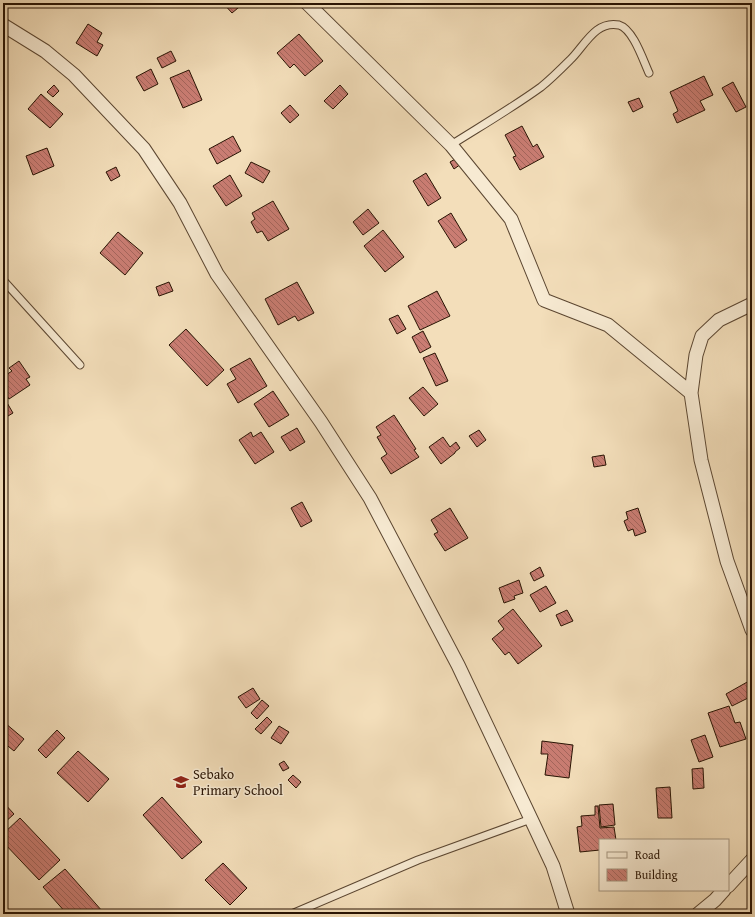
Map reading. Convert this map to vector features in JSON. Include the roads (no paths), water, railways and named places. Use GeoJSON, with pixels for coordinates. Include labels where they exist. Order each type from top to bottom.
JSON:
{"type":"FeatureCollection","features":[{"type":"Feature","properties":{"kind":"street"},"geometry":{"type":"LineString","coordinates":[[307,3],[451,145],[511,219],[544,300],[608,325],[691,393]]}},
{"type":"Feature","properties":{"kind":"street"},"geometry":{"type":"LineString","coordinates":[[3,25],[44,52],[74,75],[144,149],[180,203],[217,274],[321,422],[370,498],[458,665],[553,866],[568,914]]}},
{"type":"Feature","properties":{"kind":"street"},"geometry":{"type":"LineString","coordinates":[[752,304],[719,320],[702,336],[696,355],[691,393],[701,460],[727,561],[752,630]]}},
{"type":"Feature","properties":{"kind":"street"},"geometry":{"type":"LineString","coordinates":[[729,885],[752,860]]}},
{"type":"Feature","properties":{"kind":"street"},"geometry":{"type":"LineString","coordinates":[[698,914],[723,891]]}},
{"type":"Feature","properties":{"kind":"lane"},"geometry":{"type":"LineString","coordinates":[[451,145],[542,86],[572,59],[591,35],[601,28],[614,25],[620,26],[629,31],[649,73]]}},
{"type":"Feature","properties":{"kind":"lane"},"geometry":{"type":"LineString","coordinates":[[3,280],[80,365]]}},
{"type":"Feature","properties":{"kind":"lane"},"geometry":{"type":"LineString","coordinates":[[294,913],[418,860],[531,819]]}},
{"type":"Feature","properties":{"kind":"place","name":"Sebako Primary School"},"geometry":{"type":"Point","coordinates":[181,782]}}]}
